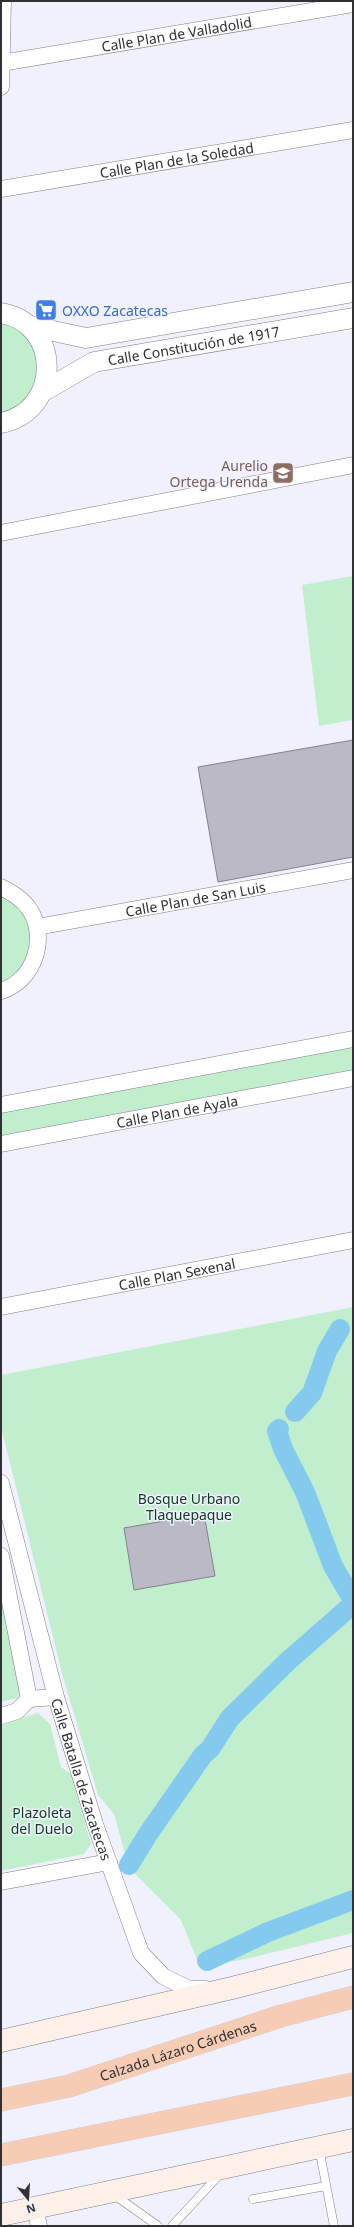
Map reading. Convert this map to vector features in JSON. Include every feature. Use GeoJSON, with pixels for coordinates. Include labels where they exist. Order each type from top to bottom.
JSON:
{"type":"FeatureCollection","features":[{"type":"Feature","properties":{"kind":"highway","name":"Calzada Lázaro Cárdenas"},"geometry":{"type":"LineString","coordinates":[[1,2100],[69,2086],[281,2016],[353,1997]]}},
{"type":"Feature","properties":{"kind":"highway"},"geometry":{"type":"LineString","coordinates":[[1,2155],[353,2084]]}},
{"type":"Feature","properties":{"kind":"main road"},"geometry":{"type":"LineString","coordinates":[[1,2041],[232,1988],[353,1957]]}},
{"type":"Feature","properties":{"kind":"main road"},"geometry":{"type":"LineString","coordinates":[[1,2215],[37,2217],[109,2192],[353,2140]]}},
{"type":"Feature","properties":{"kind":"street"},"geometry":{"type":"LineString","coordinates":[[1,87],[3,1]]}},
{"type":"Feature","properties":{"kind":"street","name":"Calle Plan de Valladolid"},"geometry":{"type":"LineString","coordinates":[[1,63],[353,4]]}},
{"type":"Feature","properties":{"kind":"street","name":"Calle Plan de la Soledad"},"geometry":{"type":"LineString","coordinates":[[1,189],[353,130]]}},
{"type":"Feature","properties":{"kind":"street","name":"Calle Constitución de 1917"},"geometry":{"type":"LineString","coordinates":[[30,326],[86,338],[353,292]]}},
{"type":"Feature","properties":{"kind":"street"},"geometry":{"type":"LineString","coordinates":[[1,313],[19,319],[30,326],[41,340],[47,357],[47,375],[42,392],[34,405],[23,415],[1,423]]}},
{"type":"Feature","properties":{"kind":"street","name":"Calle Constitución de 1917"},"geometry":{"type":"LineString","coordinates":[[42,392],[94,362],[353,318]]}},
{"type":"Feature","properties":{"kind":"street"},"geometry":{"type":"LineString","coordinates":[[1,533],[353,465]]}},
{"type":"Feature","properties":{"kind":"street","name":"Calle Plan de San Luis"},"geometry":{"type":"LineString","coordinates":[[37,927],[353,870]]}},
{"type":"Feature","properties":{"kind":"street"},"geometry":{"type":"LineString","coordinates":[[1,887],[17,895],[30,910],[37,927],[37,951],[28,973],[10,989],[1,991]]}},
{"type":"Feature","properties":{"kind":"street"},"geometry":{"type":"LineString","coordinates":[[1,1105],[353,1039]]}},
{"type":"Feature","properties":{"kind":"street","name":"Calle Plan de Ayala"},"geometry":{"type":"LineString","coordinates":[[1,1144],[353,1078]]}},
{"type":"Feature","properties":{"kind":"street","name":"Calle Plan Sexenal"},"geometry":{"type":"LineString","coordinates":[[1,1307],[353,1240]]}},
{"type":"Feature","properties":{"kind":"street","name":"Calle Batalla de Zacatecas"},"geometry":{"type":"LineString","coordinates":[[1,1528],[2,1490]]}},
{"type":"Feature","properties":{"kind":"street","name":"Calle Batalla de Zacatecas"},"geometry":{"type":"LineString","coordinates":[[2,1490],[56,1697],[95,1824],[141,1953],[163,1976],[190,1989],[232,1988]]}},
{"type":"Feature","properties":{"kind":"street","name":"Calle Batalla de Zacatecas"},"geometry":{"type":"LineString","coordinates":[[1,1556],[29,1699],[17,1711],[1,1716]]}},
{"type":"Feature","properties":{"kind":"street"},"geometry":{"type":"LineString","coordinates":[[29,1699],[56,1697]]}},
{"type":"Feature","properties":{"kind":"street"},"geometry":{"type":"LineString","coordinates":[[1,1882],[109,1862]]}},
{"type":"Feature","properties":{"kind":"lane"},"geometry":{"type":"LineString","coordinates":[[318,2148],[334,2226]]}},
{"type":"Feature","properties":{"kind":"lane"},"geometry":{"type":"LineString","coordinates":[[172,2226],[227,2167]]}},
{"type":"Feature","properties":{"kind":"lane"},"geometry":{"type":"LineString","coordinates":[[253,2199],[326,2186]]}},
{"type":"Feature","properties":{"kind":"lane"},"geometry":{"type":"LineString","coordinates":[[109,2192],[158,2226]]}},
{"type":"Feature","properties":{"kind":"green space"},"geometry":{"type":"Polygon","coordinates":[[[1,314],[30,326],[44,385],[1,422],[1,314]]]}},
{"type":"Feature","properties":{"kind":"green space"},"geometry":{"type":"Polygon","coordinates":[[[353,576],[353,720],[319,726],[302,585],[353,576]]]}},
{"type":"Feature","properties":{"kind":"green space"},"geometry":{"type":"Polygon","coordinates":[[[1,887],[30,910],[37,951],[1,991],[1,887]]]}},
{"type":"Feature","properties":{"kind":"green space"},"geometry":{"type":"Polygon","coordinates":[[[353,1042],[353,1078],[1,1144],[1,1105],[353,1042]]]}},
{"type":"Feature","properties":{"kind":"green space","name":"Bosque Urbano Tlaquepaque"},"geometry":{"type":"Polygon","coordinates":[[[353,1307],[353,1933],[246,1959],[200,1967],[181,1920],[129,1868],[114,1814],[98,1795],[63,1677],[1,1427],[1,1375],[353,1307]]]}},
{"type":"Feature","properties":{"kind":"green space"},"geometry":{"type":"Polygon","coordinates":[[[1,1581],[24,1684],[17,1698],[1,1702],[1,1581]]]}},
{"type":"Feature","properties":{"kind":"green space","name":"Plazoleta del Duelo"},"geometry":{"type":"Polygon","coordinates":[[[38,1713],[50,1724],[61,1767],[71,1774],[91,1844],[84,1854],[1,1871],[1,1725],[38,1713]]]}},
{"type":"Feature","properties":{"kind":"building"},"geometry":{"type":"Polygon","coordinates":[[[353,740],[353,857],[218,882],[198,767],[353,740]]]}},
{"type":"Feature","properties":{"kind":"building"},"geometry":{"type":"Polygon","coordinates":[[[204,1514],[215,1576],[134,1590],[124,1528],[204,1514]]]}},
{"type":"Feature","properties":{"kind":"waterway"},"geometry":{"type":"LineString","coordinates":[[295,1412],[312,1393],[327,1351],[340,1329]]}},
{"type":"Feature","properties":{"kind":"waterway"},"geometry":{"type":"LineString","coordinates":[[279,1429],[277,1431],[283,1449],[305,1492],[333,1566],[353,1600]]}},
{"type":"Feature","properties":{"kind":"waterway"},"geometry":{"type":"LineString","coordinates":[[129,1865],[148,1834],[203,1755],[210,1749],[230,1718],[288,1661],[353,1604]]}},
{"type":"Feature","properties":{"kind":"waterway"},"geometry":{"type":"LineString","coordinates":[[207,1961],[268,1932],[353,1900]]}},
{"type":"Feature","properties":{"kind":"place","name":"OXXO Zacatecas"},"geometry":{"type":"Point","coordinates":[46,310]}},
{"type":"Feature","properties":{"kind":"place","name":"Aurelio Ortega Urenda"},"geometry":{"type":"Point","coordinates":[283,473]}}]}
